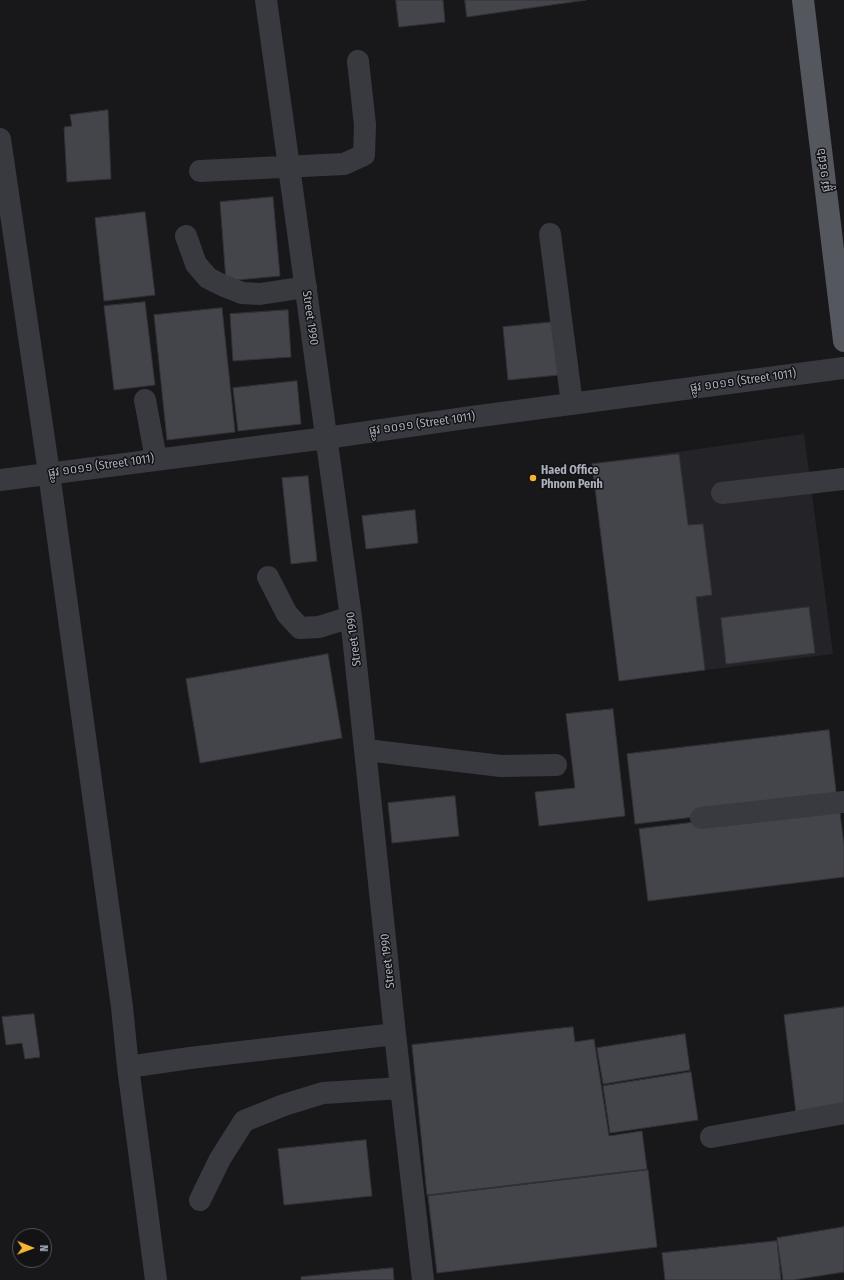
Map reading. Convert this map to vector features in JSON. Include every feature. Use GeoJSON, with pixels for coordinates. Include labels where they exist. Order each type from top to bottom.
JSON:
{"type":"FeatureCollection","features":[{"type":"Feature","properties":{"kind":"main road","name":"ផ្លូវ ១៩៨៦"},"geometry":{"type":"LineString","coordinates":[[803,0],[844,341]]}},
{"type":"Feature","properties":{"kind":"street","name":"Street 1990"},"geometry":{"type":"LineString","coordinates":[[266,0],[351,617],[395,1034],[423,1280]]}},
{"type":"Feature","properties":{"kind":"street"},"geometry":{"type":"LineString","coordinates":[[200,171],[344,164],[364,156],[365,125],[358,61]]}},
{"type":"Feature","properties":{"kind":"street"},"geometry":{"type":"LineString","coordinates":[[0,139],[49,473],[121,1000],[128,1067],[156,1280]]}},
{"type":"Feature","properties":{"kind":"street"},"geometry":{"type":"LineString","coordinates":[[550,234],[572,404]]}},
{"type":"Feature","properties":{"kind":"street"},"geometry":{"type":"LineString","coordinates":[[186,236],[196,264],[208,278],[222,285],[242,293],[260,294],[306,287]]}},
{"type":"Feature","properties":{"kind":"street","name":"ផ្លូវ ១០១១ (Street 1011)"},"geometry":{"type":"LineString","coordinates":[[0,480],[326,438],[844,368]]}},
{"type":"Feature","properties":{"kind":"street"},"geometry":{"type":"LineString","coordinates":[[145,400],[156,459]]}},
{"type":"Feature","properties":{"kind":"street"},"geometry":{"type":"LineString","coordinates":[[722,494],[844,479]]}},
{"type":"Feature","properties":{"kind":"street"},"geometry":{"type":"LineString","coordinates":[[268,577],[287,614],[300,628],[319,627],[351,617]]}},
{"type":"Feature","properties":{"kind":"street"},"geometry":{"type":"LineString","coordinates":[[366,750],[501,766],[556,765]]}},
{"type":"Feature","properties":{"kind":"street"},"geometry":{"type":"LineString","coordinates":[[701,818],[844,802]]}},
{"type":"Feature","properties":{"kind":"street"},"geometry":{"type":"LineString","coordinates":[[128,1067],[198,1057],[395,1034]]}},
{"type":"Feature","properties":{"kind":"street"},"geometry":{"type":"LineString","coordinates":[[200,1200],[220,1159],[244,1121],[284,1105],[323,1093],[401,1088]]}},
{"type":"Feature","properties":{"kind":"street"},"geometry":{"type":"LineString","coordinates":[[711,1137],[844,1113]]}},
{"type":"Feature","properties":{"kind":"shaded area"},"geometry":{"type":"Polygon","coordinates":[[[804,434],[833,654],[619,681],[592,464],[804,434]]]}},
{"type":"Feature","properties":{"kind":"building"},"geometry":{"type":"Polygon","coordinates":[[[396,0],[443,0],[445,22],[399,27],[396,0]]]}},
{"type":"Feature","properties":{"kind":"building"},"geometry":{"type":"Polygon","coordinates":[[[465,0],[586,0],[467,17],[465,0]]]}},
{"type":"Feature","properties":{"kind":"building"},"geometry":{"type":"Polygon","coordinates":[[[108,110],[111,179],[67,182],[64,127],[72,126],[70,115],[108,110]]]}},
{"type":"Feature","properties":{"kind":"building"},"geometry":{"type":"Polygon","coordinates":[[[273,197],[280,276],[226,281],[220,202],[273,197]]]}},
{"type":"Feature","properties":{"kind":"building"},"geometry":{"type":"Polygon","coordinates":[[[145,212],[155,295],[104,301],[95,218],[145,212]]]}},
{"type":"Feature","properties":{"kind":"building"},"geometry":{"type":"Polygon","coordinates":[[[145,302],[155,385],[114,390],[104,306],[145,302]]]}},
{"type":"Feature","properties":{"kind":"building"},"geometry":{"type":"Polygon","coordinates":[[[222,308],[235,432],[167,440],[154,315],[222,308]]]}},
{"type":"Feature","properties":{"kind":"building"},"geometry":{"type":"Polygon","coordinates":[[[288,310],[291,357],[233,361],[230,314],[288,310]]]}},
{"type":"Feature","properties":{"kind":"building"},"geometry":{"type":"Polygon","coordinates":[[[554,322],[559,375],[508,380],[503,327],[554,322]]]}},
{"type":"Feature","properties":{"kind":"building"},"geometry":{"type":"Polygon","coordinates":[[[297,381],[301,424],[238,431],[233,388],[297,381]]]}},
{"type":"Feature","properties":{"kind":"building"},"geometry":{"type":"Polygon","coordinates":[[[679,454],[688,525],[703,524],[712,595],[696,597],[705,670],[619,681],[592,464],[679,454]]]}},
{"type":"Feature","properties":{"kind":"building"},"geometry":{"type":"Polygon","coordinates":[[[308,476],[317,561],[291,564],[282,478],[308,476]]]}},
{"type":"Feature","properties":{"kind":"building"},"geometry":{"type":"Polygon","coordinates":[[[415,510],[418,543],[366,549],[362,516],[415,510]]]}},
{"type":"Feature","properties":{"kind":"building"},"geometry":{"type":"Polygon","coordinates":[[[809,607],[815,653],[726,664],[721,618],[809,607]]]}},
{"type":"Feature","properties":{"kind":"building"},"geometry":{"type":"Polygon","coordinates":[[[328,654],[342,738],[200,763],[186,679],[328,654]]]}},
{"type":"Feature","properties":{"kind":"building"},"geometry":{"type":"Polygon","coordinates":[[[613,709],[625,816],[539,826],[535,792],[575,788],[566,714],[613,709]]]}},
{"type":"Feature","properties":{"kind":"building"},"geometry":{"type":"Polygon","coordinates":[[[829,730],[837,800],[635,824],[627,754],[829,730]]]}},
{"type":"Feature","properties":{"kind":"building"},"geometry":{"type":"Polygon","coordinates":[[[455,796],[459,836],[392,843],[388,803],[455,796]]]}},
{"type":"Feature","properties":{"kind":"building"},"geometry":{"type":"Polygon","coordinates":[[[839,805],[844,845],[844,877],[648,901],[639,829],[839,805]]]}},
{"type":"Feature","properties":{"kind":"building"},"geometry":{"type":"Polygon","coordinates":[[[844,1007],[844,1107],[796,1113],[784,1015],[844,1007]]]}},
{"type":"Feature","properties":{"kind":"building"},"geometry":{"type":"Polygon","coordinates":[[[34,1014],[40,1057],[25,1059],[22,1043],[6,1045],[2,1017],[34,1014]]]}},
{"type":"Feature","properties":{"kind":"building"},"geometry":{"type":"Polygon","coordinates":[[[573,1027],[575,1042],[594,1039],[609,1136],[642,1131],[647,1169],[427,1195],[412,1045],[573,1027]]]}},
{"type":"Feature","properties":{"kind":"building"},"geometry":{"type":"Polygon","coordinates":[[[685,1034],[690,1070],[603,1084],[597,1048],[685,1034]]]}},
{"type":"Feature","properties":{"kind":"building"},"geometry":{"type":"Polygon","coordinates":[[[691,1072],[698,1120],[610,1133],[603,1086],[691,1072]]]}},
{"type":"Feature","properties":{"kind":"building"},"geometry":{"type":"Polygon","coordinates":[[[366,1140],[372,1196],[284,1205],[278,1149],[366,1140]]]}},
{"type":"Feature","properties":{"kind":"building"},"geometry":{"type":"Polygon","coordinates":[[[648,1170],[657,1247],[437,1273],[428,1196],[648,1170]]]}},
{"type":"Feature","properties":{"kind":"building"},"geometry":{"type":"Polygon","coordinates":[[[844,1227],[844,1272],[793,1280],[783,1280],[777,1238],[844,1227]]]}},
{"type":"Feature","properties":{"kind":"building"},"geometry":{"type":"Polygon","coordinates":[[[777,1241],[781,1280],[665,1280],[662,1253],[777,1241]]]}},
{"type":"Feature","properties":{"kind":"building"},"geometry":{"type":"Polygon","coordinates":[[[393,1268],[394,1280],[301,1280],[301,1277],[393,1268]]]}},
{"type":"Feature","properties":{"kind":"place","name":"Haed Office Phnom Penh"},"geometry":{"type":"Point","coordinates":[533,478]}}]}
